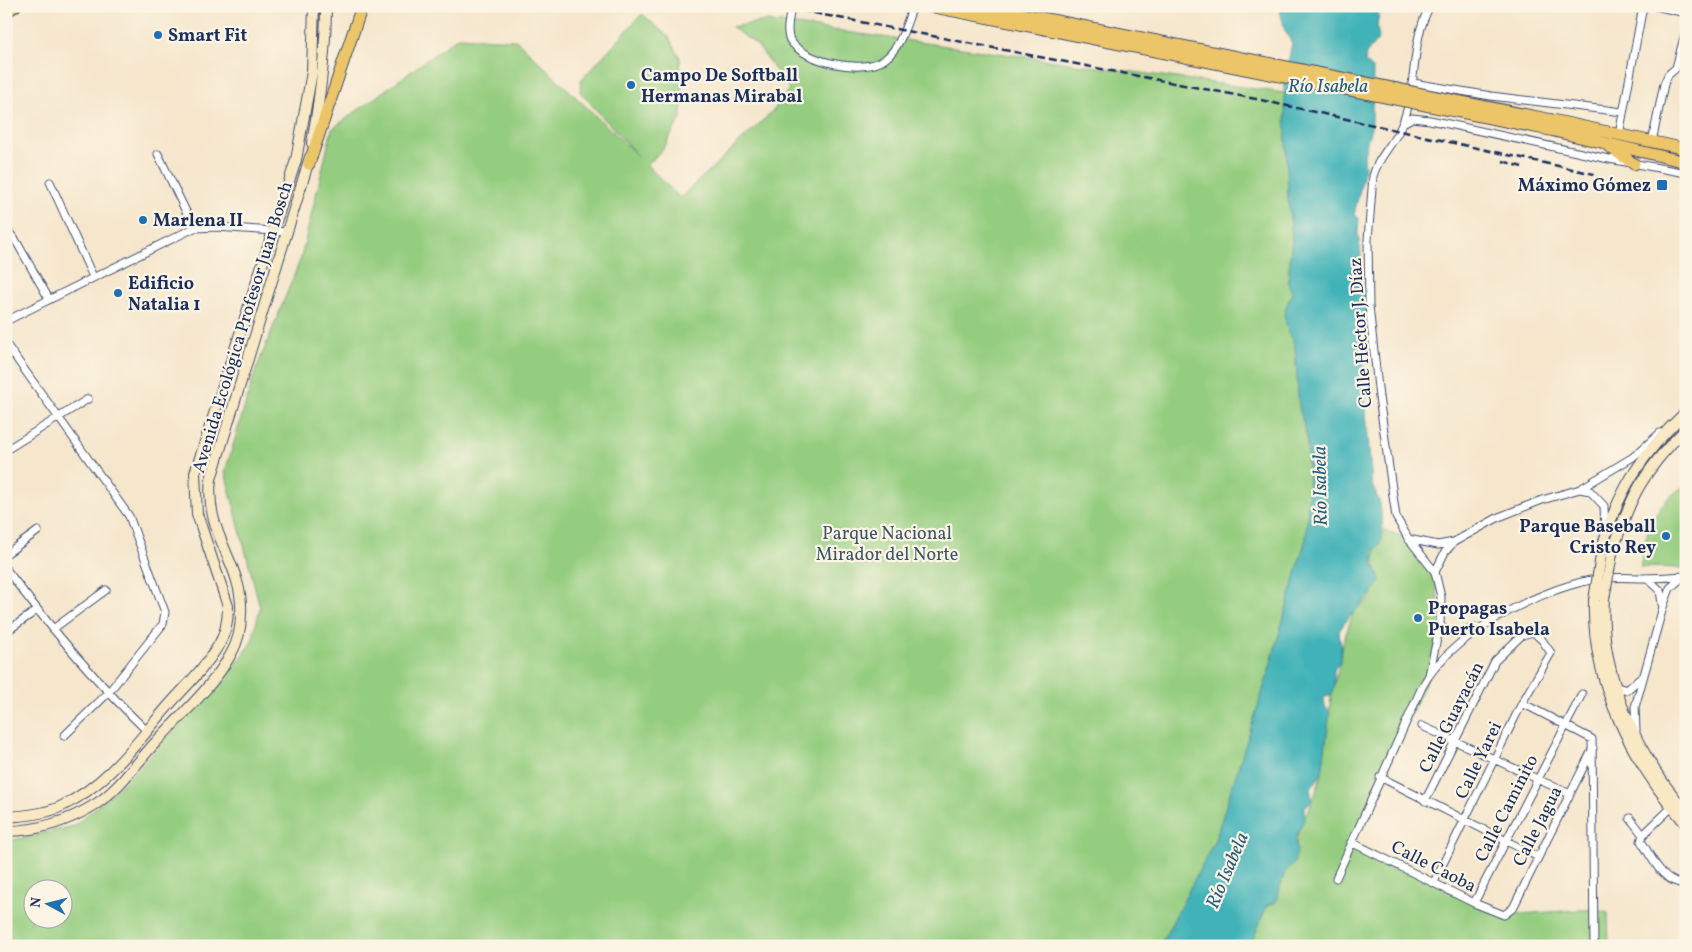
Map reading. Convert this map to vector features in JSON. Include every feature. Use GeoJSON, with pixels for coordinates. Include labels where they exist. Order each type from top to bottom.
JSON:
{"type":"FeatureCollection","features":[{"type":"Feature","properties":{"kind":"main road"},"geometry":{"type":"LineString","coordinates":[[6,12],[15,6]]}},
{"type":"Feature","properties":{"kind":"main road"},"geometry":{"type":"LineString","coordinates":[[308,164],[362,6]]}},
{"type":"Feature","properties":{"kind":"main road"},"geometry":{"type":"LineString","coordinates":[[928,6],[1686,149]]}},
{"type":"Feature","properties":{"kind":"main road"},"geometry":{"type":"LineString","coordinates":[[982,6],[1551,125],[1602,141],[1686,162]]}},
{"type":"Feature","properties":{"kind":"main road"},"geometry":{"type":"LineString","coordinates":[[1602,141],[1634,164]]}},
{"type":"Feature","properties":{"kind":"street","name":"Avenida Ecológica Profesor Juan Bosch"},"geometry":{"type":"LineString","coordinates":[[6,816],[22,816],[61,807],[79,796],[117,765],[207,663],[224,633],[228,620],[228,606],[196,514],[195,473],[296,160],[312,72],[314,6]]}},
{"type":"Feature","properties":{"kind":"street","name":"Avenida Ecológica Profesor Juan Bosch"},"geometry":{"type":"LineString","coordinates":[[6,831],[38,828],[57,823],[98,802],[120,782],[222,669],[236,642],[242,612],[237,580],[214,525],[210,510],[211,479],[308,164],[321,90],[326,45],[326,6]]}},
{"type":"Feature","properties":{"kind":"street"},"geometry":{"type":"LineString","coordinates":[[791,6],[788,34],[790,41],[809,56],[853,67],[883,61],[896,48],[913,6]]}},
{"type":"Feature","properties":{"kind":"street","name":"Calle Héctor J. Díaz"},"geometry":{"type":"LineString","coordinates":[[1429,675],[1440,625],[1441,597],[1435,572],[1408,538],[1396,517],[1379,397],[1369,306],[1368,240],[1372,176],[1375,167],[1403,123],[1413,83],[1419,31],[1430,6]]}},
{"type":"Feature","properties":{"kind":"street"},"geometry":{"type":"LineString","coordinates":[[1619,135],[1643,6]]}},
{"type":"Feature","properties":{"kind":"street"},"geometry":{"type":"LineString","coordinates":[[1655,6],[1686,13]]}},
{"type":"Feature","properties":{"kind":"street"},"geometry":{"type":"LineString","coordinates":[[1652,142],[1664,84],[1668,75],[1676,68],[1684,46],[1686,30]]}},
{"type":"Feature","properties":{"kind":"street"},"geometry":{"type":"LineString","coordinates":[[1413,83],[1491,96],[1623,112]]}},
{"type":"Feature","properties":{"kind":"street"},"geometry":{"type":"LineString","coordinates":[[1403,123],[1412,118],[1430,120],[1634,164],[1686,173]]}},
{"type":"Feature","properties":{"kind":"street"},"geometry":{"type":"LineString","coordinates":[[158,154],[194,228]]}},
{"type":"Feature","properties":{"kind":"street"},"geometry":{"type":"LineString","coordinates":[[50,182],[93,277]]}},
{"type":"Feature","properties":{"kind":"street"},"geometry":{"type":"LineString","coordinates":[[6,321],[194,228],[217,227],[288,232]]}},
{"type":"Feature","properties":{"kind":"street"},"geometry":{"type":"LineString","coordinates":[[6,229],[16,241],[49,299]]}},
{"type":"Feature","properties":{"kind":"street"},"geometry":{"type":"LineString","coordinates":[[6,344],[130,516],[165,612],[163,624],[108,694],[64,736]]}},
{"type":"Feature","properties":{"kind":"street"},"geometry":{"type":"LineString","coordinates":[[6,450],[88,399]]}},
{"type":"Feature","properties":{"kind":"street"},"geometry":{"type":"LineString","coordinates":[[1408,538],[1438,545],[1454,542],[1500,517],[1542,500],[1580,489],[1633,457],[1686,412]]}},
{"type":"Feature","properties":{"kind":"street"},"geometry":{"type":"LineString","coordinates":[[1603,544],[1615,506],[1643,457],[1686,412]]}},
{"type":"Feature","properties":{"kind":"street"},"geometry":{"type":"LineString","coordinates":[[1686,429],[1658,457],[1646,473],[1628,508],[1612,554],[1594,623],[1599,654],[1616,713],[1642,766],[1671,808],[1686,824]]}},
{"type":"Feature","properties":{"kind":"street"},"geometry":{"type":"LineString","coordinates":[[1580,489],[1590,491],[1604,506],[1606,517],[1599,600],[1617,687],[1637,737],[1664,785],[1686,811]]}},
{"type":"Feature","properties":{"kind":"street"},"geometry":{"type":"LineString","coordinates":[[6,554],[38,531]]}},
{"type":"Feature","properties":{"kind":"street"},"geometry":{"type":"LineString","coordinates":[[1435,572],[1445,552],[1454,542]]}},
{"type":"Feature","properties":{"kind":"street"},"geometry":{"type":"LineString","coordinates":[[212,563],[226,555]]}},
{"type":"Feature","properties":{"kind":"street"},"geometry":{"type":"LineString","coordinates":[[6,569],[37,610],[108,694],[147,731]]}},
{"type":"Feature","properties":{"kind":"street"},"geometry":{"type":"LineString","coordinates":[[1440,625],[1444,630],[1460,633],[1555,591],[1591,580],[1685,576]]}},
{"type":"Feature","properties":{"kind":"street"},"geometry":{"type":"LineString","coordinates":[[1637,737],[1635,707],[1662,607],[1670,588],[1685,576]]}},
{"type":"Feature","properties":{"kind":"street"},"geometry":{"type":"LineString","coordinates":[[1647,578],[1655,583],[1660,590],[1662,607]]}},
{"type":"Feature","properties":{"kind":"street"},"geometry":{"type":"LineString","coordinates":[[53,629],[106,590]]}},
{"type":"Feature","properties":{"kind":"street"},"geometry":{"type":"LineString","coordinates":[[6,632],[37,610]]}},
{"type":"Feature","properties":{"kind":"street"},"geometry":{"type":"LineString","coordinates":[[1336,878],[1380,777],[1429,675],[1455,647],[1483,624]]}},
{"type":"Feature","properties":{"kind":"street","name":"Calle Guayacán"},"geometry":{"type":"LineString","coordinates":[[1425,801],[1495,662],[1522,635],[1533,632],[1552,653]]}},
{"type":"Feature","properties":{"kind":"street","name":"Calle Yarei"},"geometry":{"type":"LineString","coordinates":[[1434,882],[1522,703],[1552,653]]}},
{"type":"Feature","properties":{"kind":"street"},"geometry":{"type":"LineString","coordinates":[[1617,687],[1623,690],[1632,688],[1644,674]]}},
{"type":"Feature","properties":{"kind":"street","name":"Calle Caminito"},"geometry":{"type":"LineString","coordinates":[[1474,903],[1582,694]]}},
{"type":"Feature","properties":{"kind":"street"},"geometry":{"type":"LineString","coordinates":[[1522,703],[1592,739],[1594,946]]}},
{"type":"Feature","properties":{"kind":"street"},"geometry":{"type":"LineString","coordinates":[[1422,726],[1570,794]]}},
{"type":"Feature","properties":{"kind":"street","name":"Calle Jagua"},"geometry":{"type":"LineString","coordinates":[[1504,915],[1513,908],[1593,748]]}},
{"type":"Feature","properties":{"kind":"street"},"geometry":{"type":"LineString","coordinates":[[1380,777],[1538,858]]}},
{"type":"Feature","properties":{"kind":"street"},"geometry":{"type":"LineString","coordinates":[[1671,808],[1643,835],[1642,841],[1661,871],[1675,884],[1686,884]]}},
{"type":"Feature","properties":{"kind":"street"},"geometry":{"type":"LineString","coordinates":[[1630,818],[1643,835]]}},
{"type":"Feature","properties":{"kind":"street","name":"Calle Caoba"},"geometry":{"type":"LineString","coordinates":[[1351,842],[1474,903],[1504,915]]}},
{"type":"Feature","properties":{"kind":"green space","name":"Parque Nacional Mirador del Norte"},"geometry":{"type":"Polygon","coordinates":[[[642,14],[669,37],[680,58],[681,118],[662,150],[647,165],[680,198],[774,110],[789,89],[757,45],[732,27],[767,21],[1285,93],[1288,197],[1292,237],[1288,282],[1292,293],[1288,332],[1295,346],[1299,407],[1307,438],[1309,489],[1306,538],[1266,681],[1215,840],[1160,946],[6,946],[6,837],[13,840],[74,826],[126,781],[242,657],[252,641],[260,607],[225,472],[255,372],[301,258],[332,129],[458,37],[516,40],[639,157],[580,92],[581,80],[642,14]]]}},
{"type":"Feature","properties":{"kind":"green space","name":"Parque Baseball Cristo Rey"},"geometry":{"type":"Polygon","coordinates":[[[1686,485],[1686,568],[1640,567],[1652,520],[1665,501],[1686,485]]]}},
{"type":"Feature","properties":{"kind":"green space"},"geometry":{"type":"Polygon","coordinates":[[[1383,530],[1408,538],[1435,572],[1440,625],[1429,675],[1352,842],[1504,915],[1594,909],[1608,913],[1609,946],[1250,946],[1267,905],[1275,903],[1285,872],[1294,863],[1298,830],[1313,801],[1322,773],[1331,696],[1340,662],[1341,648],[1354,611],[1368,600],[1380,581],[1375,566],[1375,555],[1383,530]]]}},
{"type":"Feature","properties":{"kind":"water","name":"Río Isabela"},"geometry":{"type":"Polygon","coordinates":[[[1279,6],[1380,6],[1377,27],[1379,38],[1366,54],[1365,62],[1373,69],[1372,123],[1364,155],[1365,168],[1354,215],[1359,218],[1358,233],[1361,254],[1358,280],[1367,296],[1370,338],[1364,353],[1365,399],[1372,484],[1380,503],[1383,530],[1380,544],[1374,551],[1373,564],[1381,581],[1339,631],[1340,662],[1334,670],[1334,686],[1331,696],[1324,697],[1325,706],[1330,712],[1322,773],[1310,790],[1313,801],[1304,807],[1305,817],[1295,840],[1297,851],[1294,863],[1285,872],[1275,903],[1267,905],[1250,946],[1160,946],[1215,840],[1266,681],[1306,538],[1309,489],[1307,438],[1299,407],[1295,346],[1288,332],[1284,315],[1292,293],[1288,282],[1292,237],[1288,197],[1284,83],[1292,43],[1285,31],[1279,6]]]}},
{"type":"Feature","properties":{"kind":"railway"},"geometry":{"type":"LineString","coordinates":[[778,6],[1256,99],[1594,174]]}},
{"type":"Feature","properties":{"kind":"railway"},"geometry":{"type":"LineString","coordinates":[[1503,161],[1522,167]]}},
{"type":"Feature","properties":{"kind":"place","name":"Smart Fit"},"geometry":{"type":"Point","coordinates":[158,35]}},
{"type":"Feature","properties":{"kind":"place","name":"Campo De Softball Hermanas Mirabal"},"geometry":{"type":"Point","coordinates":[631,85]}},
{"type":"Feature","properties":{"kind":"place","name":"Máximo Gómez"},"geometry":{"type":"Point","coordinates":[1662,185]}},
{"type":"Feature","properties":{"kind":"place","name":"Marlena II"},"geometry":{"type":"Point","coordinates":[143,220]}},
{"type":"Feature","properties":{"kind":"place","name":"Edificio Natalia 1"},"geometry":{"type":"Point","coordinates":[118,293]}},
{"type":"Feature","properties":{"kind":"place","name":"Parque Baseball Cristo Rey"},"geometry":{"type":"Point","coordinates":[1666,536]}},
{"type":"Feature","properties":{"kind":"place","name":"Propagas Puerto Isabela"},"geometry":{"type":"Point","coordinates":[1418,618]}}]}
